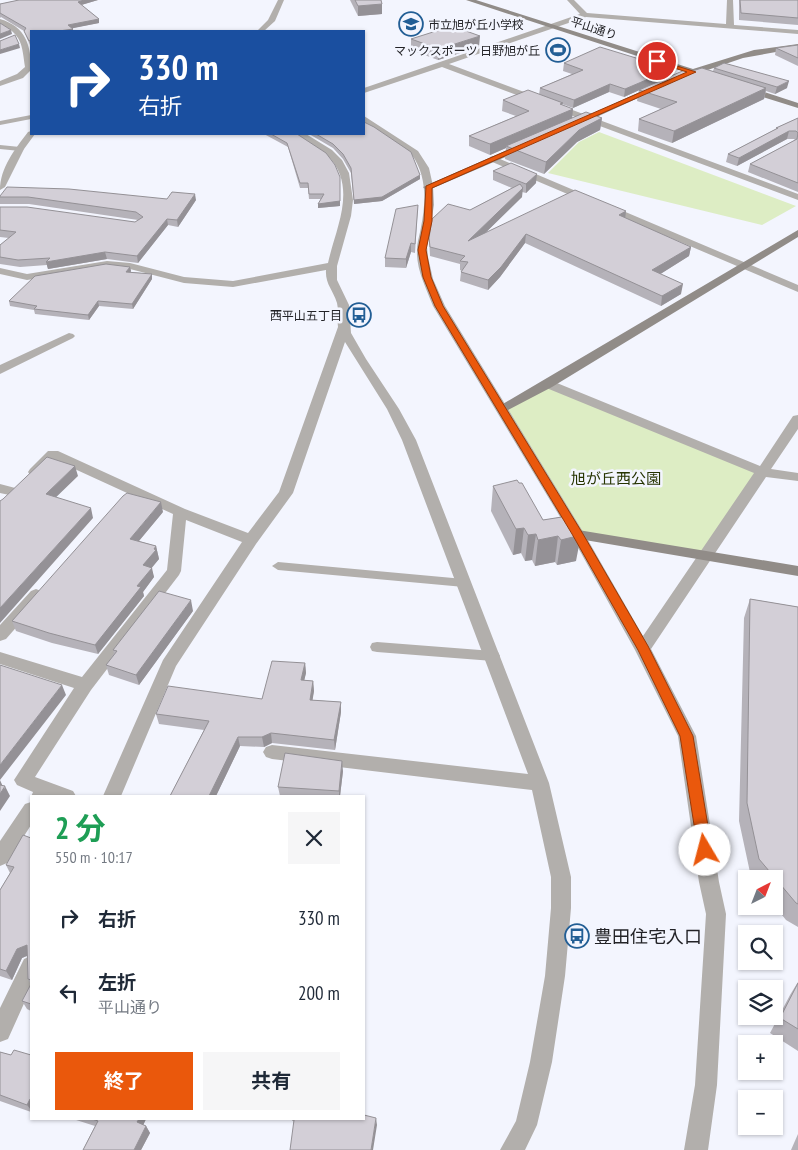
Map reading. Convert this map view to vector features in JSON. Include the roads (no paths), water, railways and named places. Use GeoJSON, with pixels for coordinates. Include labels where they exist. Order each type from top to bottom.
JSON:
{"type":"FeatureCollection","features":[{"type":"Feature","properties":{"kind":"street"},"geometry":{"type":"LineString","coordinates":[[261,30],[271,21],[282,0]]}},
{"type":"Feature","properties":{"kind":"street","name":"平山通り"},"geometry":{"type":"LineString","coordinates":[[469,0],[710,78]]}},
{"type":"Feature","properties":{"kind":"street"},"geometry":{"type":"LineString","coordinates":[[570,0],[585,15]]}},
{"type":"Feature","properties":{"kind":"street"},"geometry":{"type":"LineString","coordinates":[[730,0],[730,26]]}},
{"type":"Feature","properties":{"kind":"street"},"geometry":{"type":"LineString","coordinates":[[365,91],[585,15],[798,32]]}},
{"type":"Feature","properties":{"kind":"street"},"geometry":{"type":"LineString","coordinates":[[0,21],[19,35],[26,43],[30,68],[20,76],[0,84]]}},
{"type":"Feature","properties":{"kind":"street"},"geometry":{"type":"LineString","coordinates":[[570,125],[716,62],[745,54],[798,46]]}},
{"type":"Feature","properties":{"kind":"street"},"geometry":{"type":"LineString","coordinates":[[441,64],[738,171],[798,196]]}},
{"type":"Feature","properties":{"kind":"street"},"geometry":{"type":"LineString","coordinates":[[7,73],[30,77]]}},
{"type":"Feature","properties":{"kind":"street"},"geometry":{"type":"LineString","coordinates":[[737,86],[798,106]]}},
{"type":"Feature","properties":{"kind":"street"},"geometry":{"type":"LineString","coordinates":[[365,119],[415,152],[426,170],[428,221],[422,250],[427,277],[439,306],[578,534],[643,649],[687,736],[716,914],[706,1084],[696,1150]]}},
{"type":"Feature","properties":{"kind":"street"},"geometry":{"type":"LineString","coordinates":[[1,183],[30,135]]}},
{"type":"Feature","properties":{"kind":"street"},"geometry":{"type":"LineString","coordinates":[[112,795],[168,664],[251,540],[286,493],[344,327],[345,316],[342,301],[330,279],[332,265],[345,223],[349,186],[340,161],[314,140],[302,135]]}},
{"type":"Feature","properties":{"kind":"street"},"geometry":{"type":"LineString","coordinates":[[428,187],[536,140]]}},
{"type":"Feature","properties":{"kind":"street"},"geometry":{"type":"LineString","coordinates":[[493,159],[798,289]]}},
{"type":"Feature","properties":{"kind":"street"},"geometry":{"type":"LineString","coordinates":[[502,408],[548,384],[798,233]]}},
{"type":"Feature","properties":{"kind":"street"},"geometry":{"type":"LineString","coordinates":[[0,271],[27,277],[107,264],[130,266],[184,280],[234,284],[332,265]]}},
{"type":"Feature","properties":{"kind":"street"},"geometry":{"type":"LineString","coordinates":[[344,327],[358,358],[394,410],[409,440],[540,783],[561,877],[561,908],[555,976],[541,1062],[526,1125],[512,1150]]}},
{"type":"Feature","properties":{"kind":"street"},"geometry":{"type":"LineString","coordinates":[[0,370],[69,336]]}},
{"type":"Feature","properties":{"kind":"street"},"geometry":{"type":"LineString","coordinates":[[548,384],[763,472],[798,477]]}},
{"type":"Feature","properties":{"kind":"street"},"geometry":{"type":"LineString","coordinates":[[643,649],[798,419]]}},
{"type":"Feature","properties":{"kind":"street"},"geometry":{"type":"LineString","coordinates":[[0,505],[53,454],[180,512],[251,540]]}},
{"type":"Feature","properties":{"kind":"street"},"geometry":{"type":"LineString","coordinates":[[0,488],[14,492]]}},
{"type":"Feature","properties":{"kind":"street"},"geometry":{"type":"LineString","coordinates":[[117,503],[130,489]]}},
{"type":"Feature","properties":{"kind":"street"},"geometry":{"type":"LineString","coordinates":[[59,795],[43,793],[23,780],[84,685],[174,571],[180,512]]}},
{"type":"Feature","properties":{"kind":"street"},"geometry":{"type":"LineString","coordinates":[[578,534],[798,571]]}},
{"type":"Feature","properties":{"kind":"street"},"geometry":{"type":"LineString","coordinates":[[0,635],[46,584]]}},
{"type":"Feature","properties":{"kind":"street"},"geometry":{"type":"LineString","coordinates":[[0,658],[84,685]]}},
{"type":"Feature","properties":{"kind":"street"},"geometry":{"type":"LineString","coordinates":[[272,752],[540,783]]}},
{"type":"Feature","properties":{"kind":"street"},"geometry":{"type":"LineString","coordinates":[[0,857],[30,812]]}},
{"type":"Feature","properties":{"kind":"street"},"geometry":{"type":"LineString","coordinates":[[0,1031],[30,968]]}},
{"type":"Feature","properties":{"kind":"lane"},"geometry":{"type":"LineString","coordinates":[[0,123],[30,117]]}},
{"type":"Feature","properties":{"kind":"lane"},"geometry":{"type":"LineString","coordinates":[[0,147],[20,149]]}},
{"type":"Feature","properties":{"kind":"lane"},"geometry":{"type":"LineString","coordinates":[[278,566],[464,583]]}},
{"type":"Feature","properties":{"kind":"lane"},"geometry":{"type":"LineString","coordinates":[[377,647],[493,656]]}},
{"type":"Feature","properties":{"kind":"place","name":"市立旭が丘小学校"},"geometry":{"type":"Point","coordinates":[411,24]}},
{"type":"Feature","properties":{"kind":"place","name":"マックスポーツ 日野旭が丘"},"geometry":{"type":"Point","coordinates":[558,50]}},
{"type":"Feature","properties":{"kind":"place","name":"西平山五丁目"},"geometry":{"type":"Point","coordinates":[359,315]}},
{"type":"Feature","properties":{"kind":"place","name":"豊田住宅入口"},"geometry":{"type":"Point","coordinates":[577,936]}},
{"type":"Feature","properties":{"kind":"park label","name":"旭が丘西公園"},"geometry":{"type":"Point","coordinates":[616,478]}}]}
